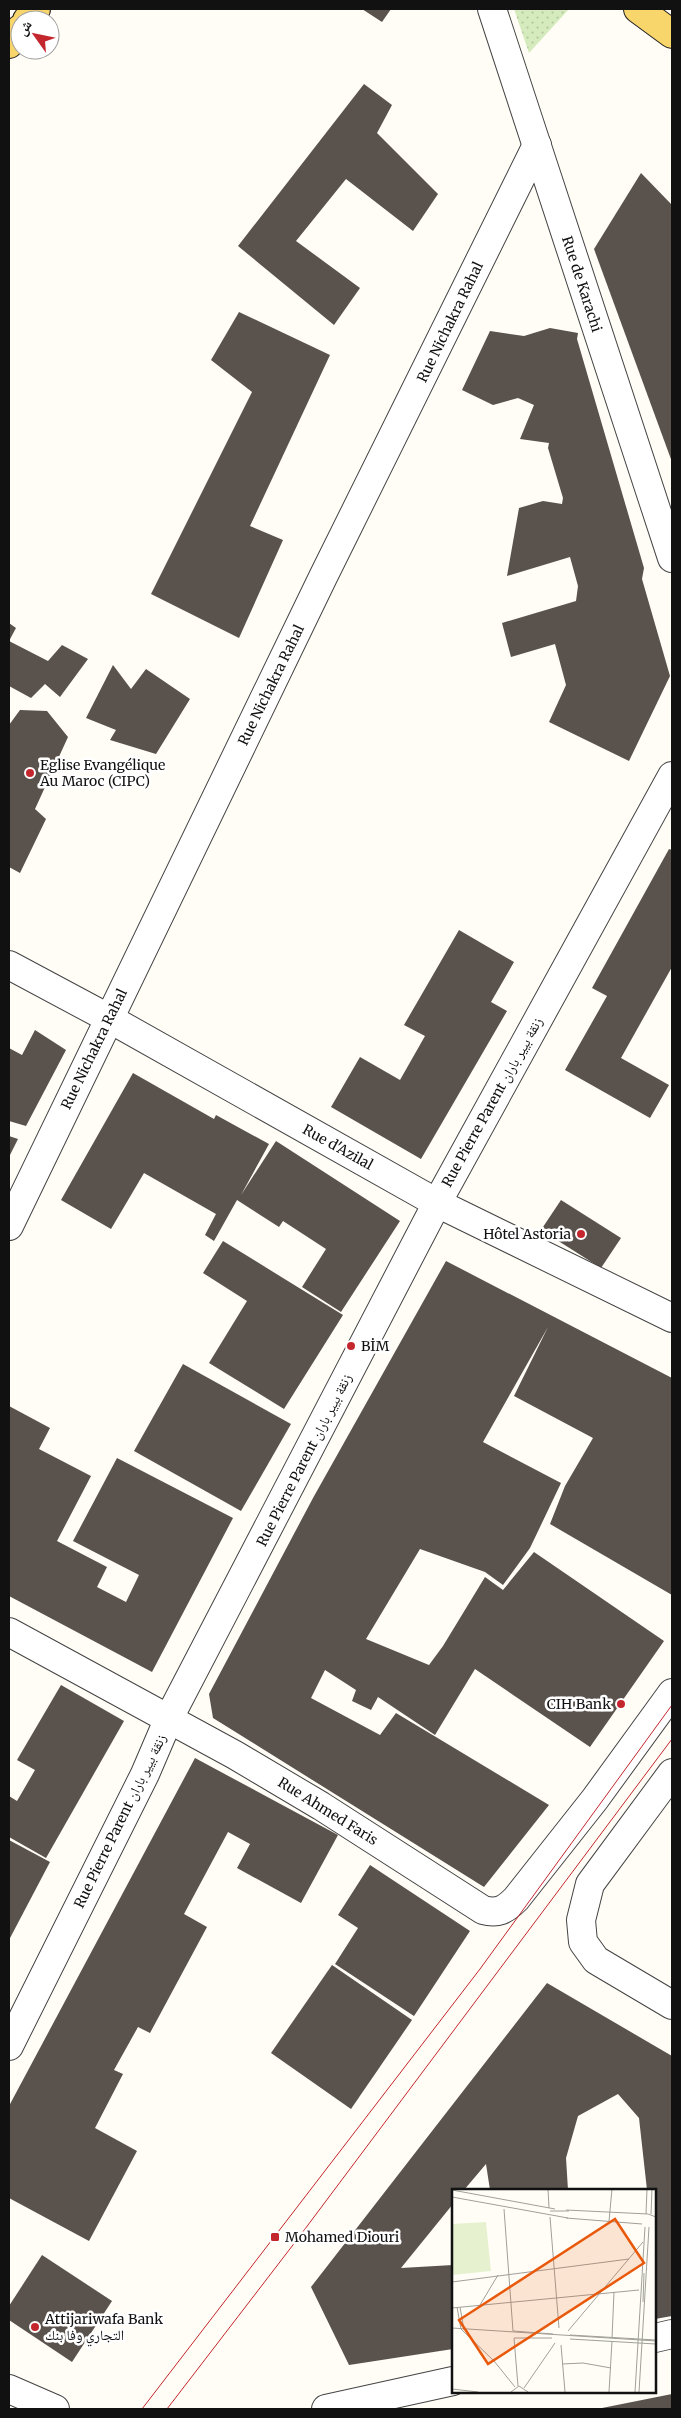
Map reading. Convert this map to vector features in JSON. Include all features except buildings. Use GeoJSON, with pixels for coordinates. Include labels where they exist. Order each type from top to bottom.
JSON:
{"type":"FeatureCollection","features":[{"type":"Feature","properties":{"kind":"main road"},"geometry":{"type":"LineString","coordinates":[[638,9],[672,34]]}},
{"type":"Feature","properties":{"kind":"street","name":"Rue de Karachi"},"geometry":{"type":"LineString","coordinates":[[492,9],[672,558]]}},
{"type":"Feature","properties":{"kind":"street","name":"Rue Nichakra Rahal"},"geometry":{"type":"LineString","coordinates":[[9,1226],[323,577],[537,145]]}},
{"type":"Feature","properties":{"kind":"street","name":"Rue Pierre Parent زنقة بيير باران"},"geometry":{"type":"LineString","coordinates":[[9,2046],[145,1774],[169,1718],[436,1203],[672,776]]}},
{"type":"Feature","properties":{"kind":"street","name":"Rue d'Azilal"},"geometry":{"type":"LineString","coordinates":[[9,965],[110,1019],[436,1203],[672,1318]]}},
{"type":"Feature","properties":{"kind":"street","name":"Rue Ahmed Faris"},"geometry":{"type":"LineString","coordinates":[[9,1632],[169,1718],[321,1806],[483,1910],[501,1912],[516,1899],[595,1799],[672,1693]]}},
{"type":"Feature","properties":{"kind":"street"},"geometry":{"type":"LineString","coordinates":[[672,1773],[590,1884],[581,1920],[583,1942],[596,1960],[672,2006]]}},
{"type":"Feature","properties":{"kind":"street"},"geometry":{"type":"LineString","coordinates":[[656,2338],[672,2334]]}},
{"type":"Feature","properties":{"kind":"street"},"geometry":{"type":"LineString","coordinates":[[326,2409],[452,2382]]}},
{"type":"Feature","properties":{"kind":"street"},"geometry":{"type":"LineString","coordinates":[[9,2389],[55,2409]]}},
{"type":"Feature","properties":{"kind":"green space"},"geometry":{"type":"Polygon","coordinates":[[[514,9],[569,9],[529,53],[514,9]]]}},
{"type":"Feature","properties":{"kind":"tram line"},"geometry":{"type":"LineString","coordinates":[[142,2409],[480,1969],[672,1705]]}},
{"type":"Feature","properties":{"kind":"tram line"},"geometry":{"type":"LineString","coordinates":[[167,2409],[296,2241],[672,1739]]}},
{"type":"Feature","properties":{"kind":"place","name":"Eglise Evangélique Au Maroc (CIPC)"},"geometry":{"type":"Point","coordinates":[30,773]}},
{"type":"Feature","properties":{"kind":"place","name":"Hôtel Astoria"},"geometry":{"type":"Point","coordinates":[581,1234]}},
{"type":"Feature","properties":{"kind":"place","name":"BİM"},"geometry":{"type":"Point","coordinates":[351,1346]}},
{"type":"Feature","properties":{"kind":"place","name":"CIH Bank"},"geometry":{"type":"Point","coordinates":[621,1704]}},
{"type":"Feature","properties":{"kind":"place","name":"Mohamed Diouri"},"geometry":{"type":"Point","coordinates":[275,2237]}},
{"type":"Feature","properties":{"kind":"place","name":"Attijariwafa Bank التجاري وفا بنك"},"geometry":{"type":"Point","coordinates":[35,2327]}}]}
